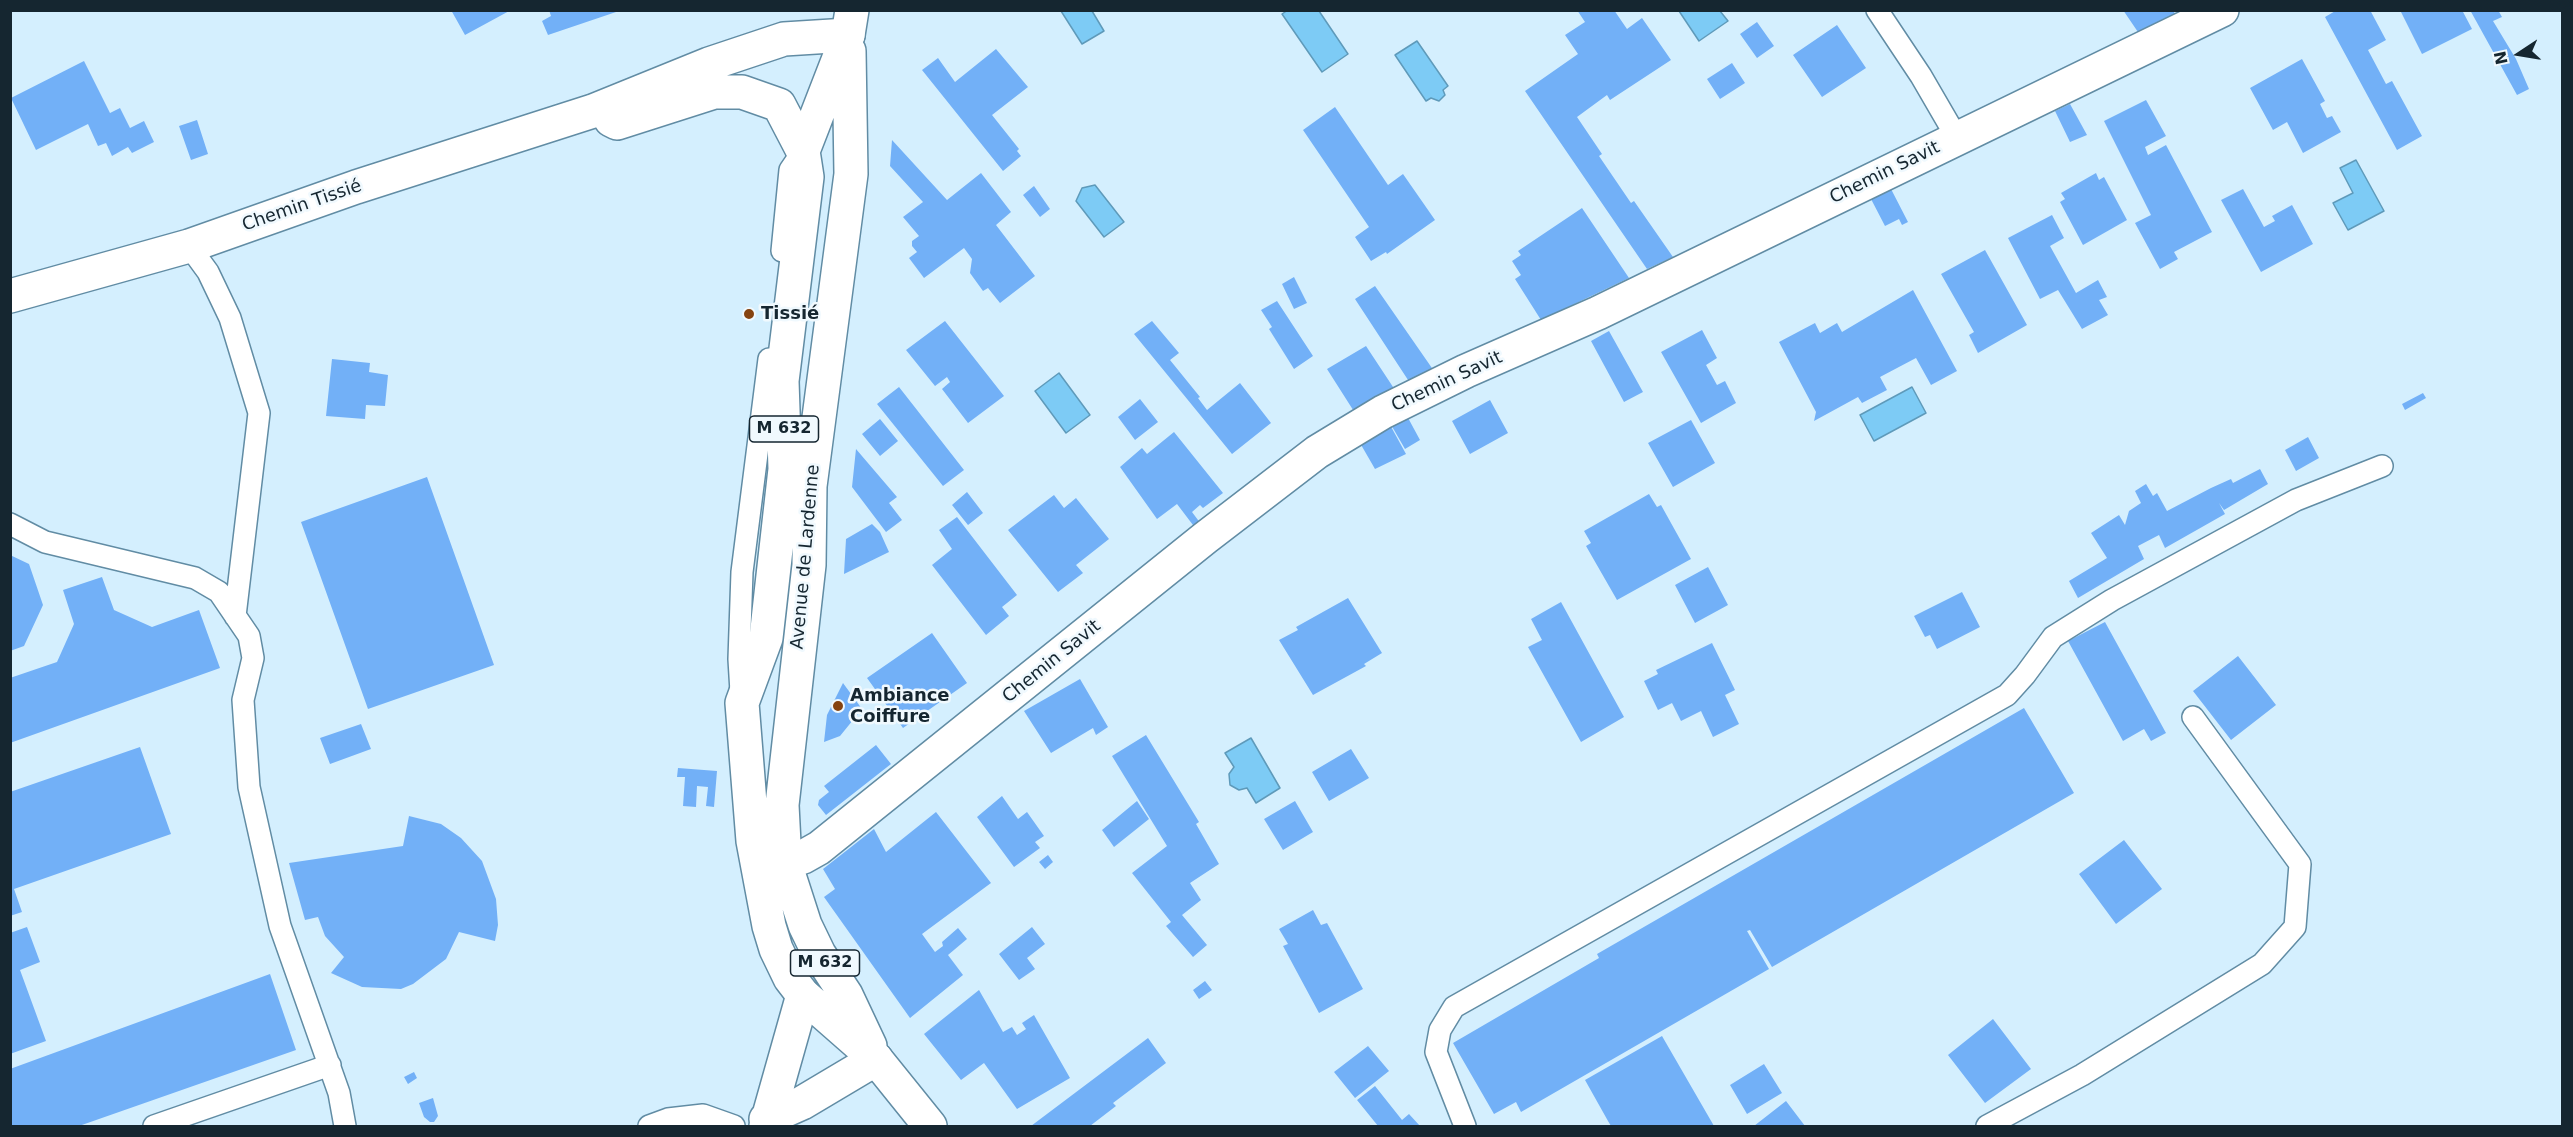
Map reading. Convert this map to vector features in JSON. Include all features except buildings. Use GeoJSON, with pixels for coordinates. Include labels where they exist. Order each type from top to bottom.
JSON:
{"type":"FeatureCollection","features":[{"type":"Feature","properties":{"kind":"street","name":"Chemin Savit"},"geometry":{"type":"LineString","coordinates":[[785,863],[811,853],[859,818],[1205,538],[1317,452],[1383,412],[1466,371],[1598,313],[2222,10]]}},
{"type":"Feature","properties":{"kind":"street","name":"Chemin Tissié"},"geometry":{"type":"LineString","coordinates":[[10,296],[189,246],[356,187],[593,111],[709,64],[784,39],[850,23]]}},
{"type":"Feature","properties":{"kind":"street","name":"Avenue de Lardenne"},"geometry":{"type":"LineString","coordinates":[[850,23],[803,151],[807,177],[782,381],[785,469],[783,491],[766,638],[742,703],[753,841],[771,933],[790,978],[803,995],[876,1059],[930,1126]]}},
{"type":"Feature","properties":{"kind":"street","name":"Avenue de Lardenne"},"geometry":{"type":"LineString","coordinates":[[850,23],[851,174],[810,486],[809,565],[782,805],[785,863],[805,925],[819,954],[846,995],[876,1059]]}},
{"type":"Feature","properties":{"kind":"street"},"geometry":{"type":"LineString","coordinates":[[593,111],[617,123],[714,92],[742,92],[778,105],[803,151]]}},
{"type":"Feature","properties":{"kind":"street"},"geometry":{"type":"LineString","coordinates":[[753,841],[785,863]]}},
{"type":"Feature","properties":{"kind":"street"},"geometry":{"type":"LineString","coordinates":[[757,1124],[803,995]]}},
{"type":"Feature","properties":{"kind":"street"},"geometry":{"type":"LineString","coordinates":[[757,1124],[802,1103],[876,1059]]}},
{"type":"Feature","properties":{"kind":"lane"},"geometry":{"type":"LineString","coordinates":[[1877,10],[1921,76],[1957,138]]}},
{"type":"Feature","properties":{"kind":"lane"},"geometry":{"type":"LineString","coordinates":[[189,246],[208,272],[230,318],[259,413],[235,616]]}},
{"type":"Feature","properties":{"kind":"lane"},"geometry":{"type":"LineString","coordinates":[[1465,1126],[1436,1052],[1440,1030],[1454,1007],[2007,695],[2053,637],[2112,600],[2296,500],[2382,466]]}},
{"type":"Feature","properties":{"kind":"lane"},"geometry":{"type":"LineString","coordinates":[[10,524],[45,542],[195,578],[219,592],[249,636],[253,658],[243,700],[249,787],[280,926],[330,1065],[339,1093],[345,1126]]}},
{"type":"Feature","properties":{"kind":"lane"},"geometry":{"type":"LineString","coordinates":[[1987,1126],[2082,1075],[2262,964],[2295,927],[2301,864],[2193,717]]}},
{"type":"Feature","properties":{"kind":"lane"},"geometry":{"type":"LineString","coordinates":[[154,1126],[330,1065]]}},
{"type":"Feature","properties":{"kind":"lane"},"geometry":{"type":"LineString","coordinates":[[649,1126],[668,1119],[703,1115],[735,1126]]}},
{"type":"Feature","properties":{"kind":"water"},"geometry":{"type":"Polygon","coordinates":[[[1288,10],[1319,11],[1348,54],[1322,72],[1282,14],[1288,10]]]}},
{"type":"Feature","properties":{"kind":"water"},"geometry":{"type":"Polygon","coordinates":[[[1061,11],[1092,11],[1104,31],[1082,44],[1061,11]]]}},
{"type":"Feature","properties":{"kind":"water"},"geometry":{"type":"Polygon","coordinates":[[[1679,11],[1720,11],[1728,21],[1699,41],[1679,11]]]}},
{"type":"Feature","properties":{"kind":"water"},"geometry":{"type":"Polygon","coordinates":[[[1417,41],[1448,86],[1443,90],[1445,95],[1439,101],[1431,98],[1426,101],[1395,55],[1417,41]]]}},
{"type":"Feature","properties":{"kind":"water"},"geometry":{"type":"Polygon","coordinates":[[[2356,160],[2384,211],[2348,230],[2333,203],[2353,193],[2340,168],[2356,160]]]}},
{"type":"Feature","properties":{"kind":"water"},"geometry":{"type":"Polygon","coordinates":[[[1095,185],[1124,222],[1104,237],[1076,201],[1082,188],[1095,185]]]}},
{"type":"Feature","properties":{"kind":"water"},"geometry":{"type":"Polygon","coordinates":[[[1059,373],[1090,415],[1066,433],[1035,391],[1059,373]]]}},
{"type":"Feature","properties":{"kind":"water"},"geometry":{"type":"Polygon","coordinates":[[[1912,387],[1926,413],[1874,441],[1860,415],[1912,387]]]}},
{"type":"Feature","properties":{"kind":"water"},"geometry":{"type":"Polygon","coordinates":[[[1251,738],[1280,788],[1256,803],[1247,788],[1239,790],[1230,785],[1229,774],[1234,767],[1225,753],[1251,738]]]}},
{"type":"Feature","properties":{"kind":"place","name":"Tissié"},"geometry":{"type":"Point","coordinates":[749,314]}},
{"type":"Feature","properties":{"kind":"place","name":"Ambiance Coiffure"},"geometry":{"type":"Point","coordinates":[838,706]}}]}
